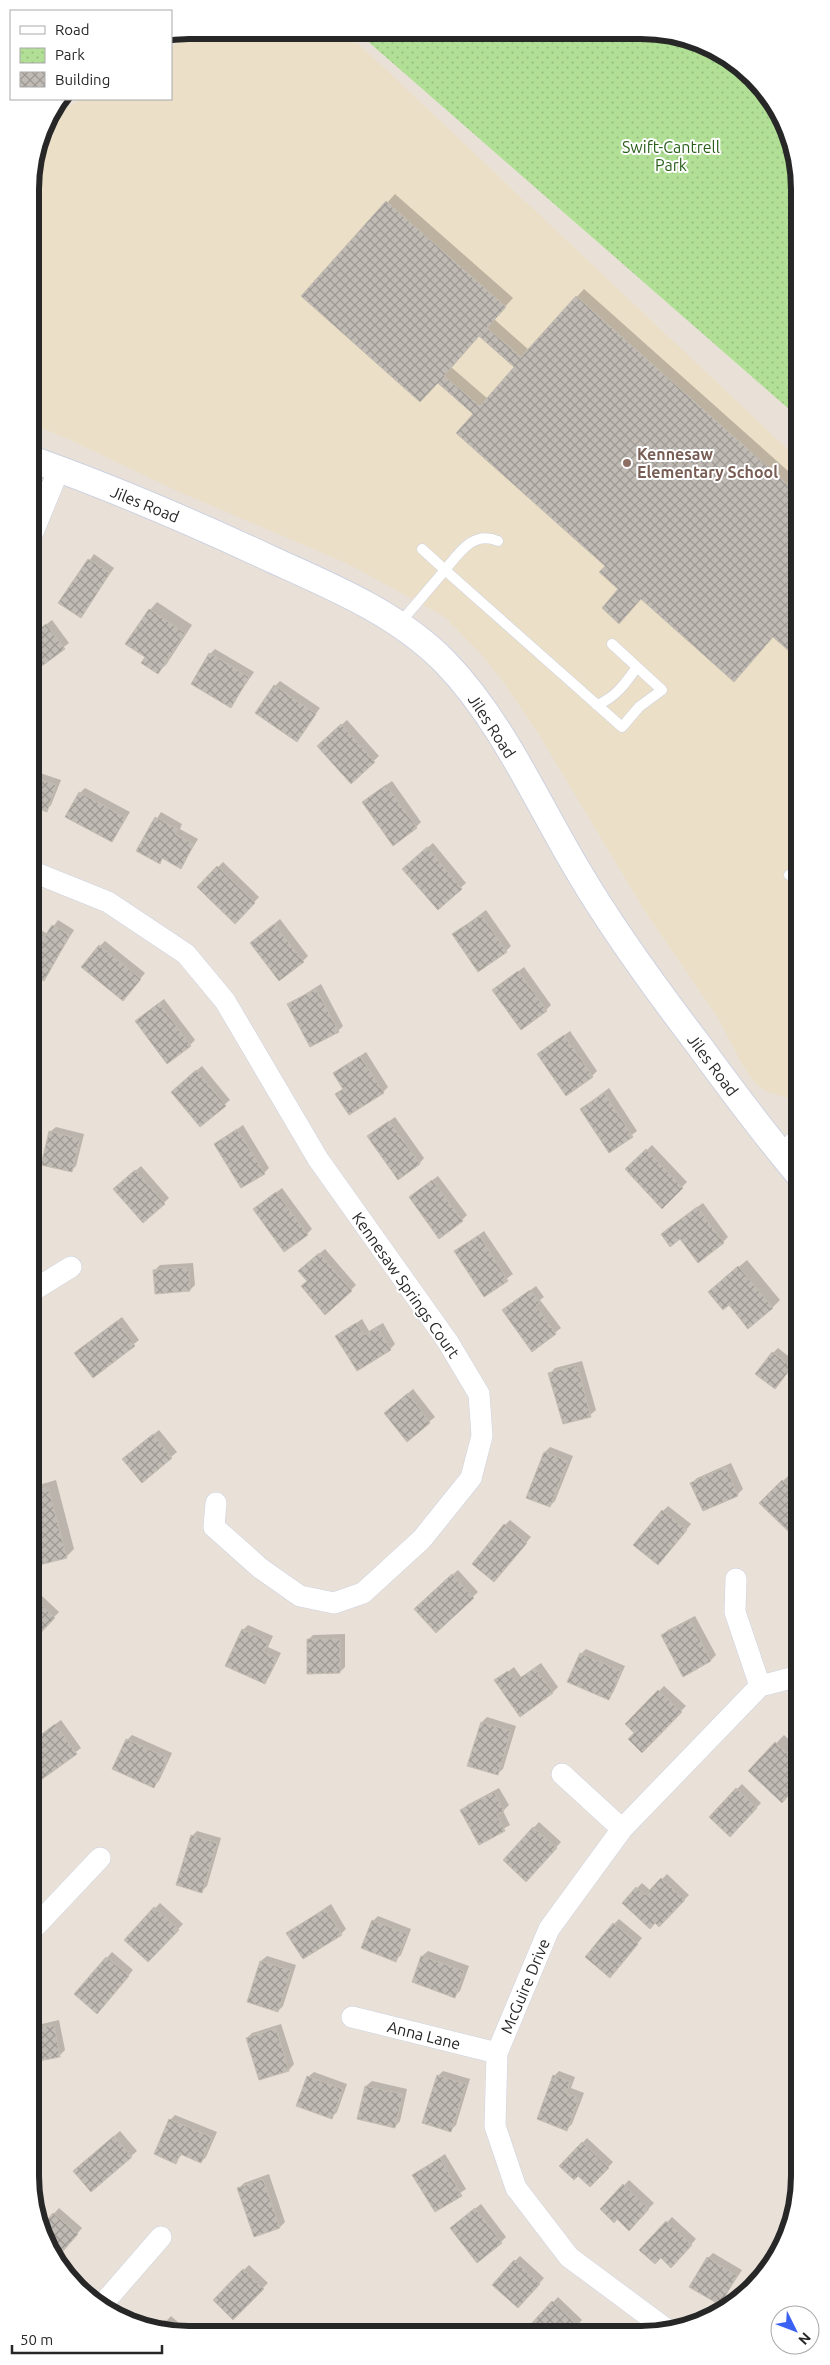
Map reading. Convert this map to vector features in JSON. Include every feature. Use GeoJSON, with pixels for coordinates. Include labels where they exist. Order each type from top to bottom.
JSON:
{"type":"FeatureCollection","features":[{"type":"Feature","properties":{"kind":"street","name":"Jiles Road"},"geometry":{"type":"LineString","coordinates":[[39,462],[210,531],[322,583],[399,624],[445,662],[484,710],[581,876],[622,939],[670,1007],[791,1166]]}},
{"type":"Feature","properties":{"kind":"street"},"geometry":{"type":"LineString","coordinates":[[39,518],[59,469]]}},
{"type":"Feature","properties":{"kind":"street","name":"Kennesaw Springs Court"},"geometry":{"type":"LineString","coordinates":[[39,873],[108,902],[186,954],[225,1001],[318,1159],[448,1342],[479,1394],[482,1436],[471,1478],[422,1539],[362,1593],[334,1603],[300,1596],[260,1568],[214,1527],[216,1503]]}},
{"type":"Feature","properties":{"kind":"street"},"geometry":{"type":"LineString","coordinates":[[39,1287],[71,1267]]}},
{"type":"Feature","properties":{"kind":"street"},"geometry":{"type":"LineString","coordinates":[[736,1578],[735,1612],[760,1686],[791,1678]]}},
{"type":"Feature","properties":{"kind":"street","name":"McGuire Drive"},"geometry":{"type":"LineString","coordinates":[[660,2325],[569,2257],[516,2188],[495,2126],[497,2053],[549,1928],[622,1829],[760,1686]]}},
{"type":"Feature","properties":{"kind":"street"},"geometry":{"type":"LineString","coordinates":[[562,1774],[622,1829]]}},
{"type":"Feature","properties":{"kind":"street"},"geometry":{"type":"LineString","coordinates":[[39,1923],[100,1858]]}},
{"type":"Feature","properties":{"kind":"street","name":"Anna Lane"},"geometry":{"type":"LineString","coordinates":[[352,2018],[497,2053]]}},
{"type":"Feature","properties":{"kind":"street"},"geometry":{"type":"LineString","coordinates":[[106,2300],[161,2237]]}},
{"type":"Feature","properties":{"kind":"lane"},"geometry":{"type":"LineString","coordinates":[[399,624],[465,546],[474,541],[488,538],[498,541]]}},
{"type":"Feature","properties":{"kind":"lane"},"geometry":{"type":"LineString","coordinates":[[422,549],[622,727],[639,707],[662,690],[612,644]]}},
{"type":"Feature","properties":{"kind":"lane"},"geometry":{"type":"LineString","coordinates":[[597,704],[609,700],[622,690],[637,667]]}},
{"type":"Feature","properties":{"kind":"lane"},"geometry":{"type":"LineString","coordinates":[[779,1151],[791,1138]]}},
{"type":"Feature","properties":{"kind":"shaded area"},"geometry":{"type":"Polygon","coordinates":[[[185,39],[353,39],[791,452],[791,1100],[767,1092],[755,1083],[743,1066],[718,1018],[646,913],[538,733],[504,683],[480,653],[445,617],[348,564],[175,490],[39,427],[39,179],[44,150],[50,132],[61,111],[80,100],[172,100],[172,46],[185,39]]]}},
{"type":"Feature","properties":{"kind":"green space","name":"Swift-Cantrell Park"},"geometry":{"type":"Polygon","coordinates":[[[365,39],[660,40],[689,47],[707,54],[732,70],[747,83],[766,106],[776,123],[783,141],[790,170],[791,411],[365,39]]]}},
{"type":"Feature","properties":{"kind":"building","name":"Kennesaw Elementary School"},"geometry":{"type":"Polygon","coordinates":[[[386,201],[506,307],[487,328],[521,357],[576,296],[791,488],[791,653],[773,637],[734,682],[641,599],[619,624],[602,608],[618,589],[599,572],[605,566],[456,433],[473,414],[438,383],[420,402],[301,296],[386,201]],[[479,336],[444,376],[480,406],[514,367],[479,336]]]}},
{"type":"Feature","properties":{"kind":"building"},"geometry":{"type":"Polygon","coordinates":[[[88,559],[110,573],[81,618],[58,603],[88,559]]]}},
{"type":"Feature","properties":{"kind":"building"},"geometry":{"type":"Polygon","coordinates":[[[149,609],[185,633],[158,674],[141,663],[145,657],[125,644],[149,609]]]}},
{"type":"Feature","properties":{"kind":"building"},"geometry":{"type":"Polygon","coordinates":[[[46,624],[65,649],[39,668],[39,630],[46,624]]]}},
{"type":"Feature","properties":{"kind":"building"},"geometry":{"type":"Polygon","coordinates":[[[209,653],[249,677],[231,708],[191,684],[209,653]]]}},
{"type":"Feature","properties":{"kind":"building"},"geometry":{"type":"Polygon","coordinates":[[[274,685],[316,714],[297,742],[255,713],[274,685]]]}},
{"type":"Feature","properties":{"kind":"building"},"geometry":{"type":"Polygon","coordinates":[[[341,724],[375,762],[351,784],[317,746],[341,724]]]}},
{"type":"Feature","properties":{"kind":"building"},"geometry":{"type":"Polygon","coordinates":[[[39,779],[56,785],[47,812],[39,809],[39,779]]]}},
{"type":"Feature","properties":{"kind":"building"},"geometry":{"type":"Polygon","coordinates":[[[386,785],[417,828],[393,846],[362,802],[386,785]]]}},
{"type":"Feature","properties":{"kind":"building"},"geometry":{"type":"Polygon","coordinates":[[[79,792],[126,818],[112,842],[65,817],[79,792]]]}},
{"type":"Feature","properties":{"kind":"building"},"geometry":{"type":"Polygon","coordinates":[[[155,817],[178,829],[175,834],[194,844],[181,869],[162,858],[160,864],[136,851],[155,817]]]}},
{"type":"Feature","properties":{"kind":"building"},"geometry":{"type":"Polygon","coordinates":[[[427,847],[462,889],[438,910],[402,869],[427,847]]]}},
{"type":"Feature","properties":{"kind":"building"},"geometry":{"type":"Polygon","coordinates":[[[217,866],[255,903],[235,924],[197,887],[217,866]]]}},
{"type":"Feature","properties":{"kind":"building"},"geometry":{"type":"Polygon","coordinates":[[[481,915],[507,952],[478,972],[452,934],[481,915]]]}},
{"type":"Feature","properties":{"kind":"building"},"geometry":{"type":"Polygon","coordinates":[[[274,924],[304,962],[279,981],[250,943],[274,924]]]}},
{"type":"Feature","properties":{"kind":"building"},"geometry":{"type":"Polygon","coordinates":[[[52,925],[70,935],[44,981],[39,978],[39,937],[43,939],[52,925]]]}},
{"type":"Feature","properties":{"kind":"building"},"geometry":{"type":"Polygon","coordinates":[[[99,945],[141,979],[123,1001],[81,967],[99,945]]]}},
{"type":"Feature","properties":{"kind":"building"},"geometry":{"type":"Polygon","coordinates":[[[518,971],[547,1011],[521,1030],[492,990],[518,971]]]}},
{"type":"Feature","properties":{"kind":"building"},"geometry":{"type":"Polygon","coordinates":[[[316,989],[339,1032],[310,1047],[287,1004],[316,989]]]}},
{"type":"Feature","properties":{"kind":"building"},"geometry":{"type":"Polygon","coordinates":[[[159,1003],[191,1046],[167,1064],[135,1021],[159,1003]]]}},
{"type":"Feature","properties":{"kind":"building"},"geometry":{"type":"Polygon","coordinates":[[[564,1035],[593,1077],[566,1096],[537,1054],[564,1035]]]}},
{"type":"Feature","properties":{"kind":"building"},"geometry":{"type":"Polygon","coordinates":[[[360,1056],[384,1093],[349,1115],[335,1094],[343,1089],[333,1073],[360,1056]]]}},
{"type":"Feature","properties":{"kind":"building"},"geometry":{"type":"Polygon","coordinates":[[[196,1070],[226,1106],[200,1127],[171,1092],[196,1070]]]}},
{"type":"Feature","properties":{"kind":"building"},"geometry":{"type":"Polygon","coordinates":[[[604,1093],[633,1137],[609,1153],[580,1109],[604,1093]]]}},
{"type":"Feature","properties":{"kind":"building"},"geometry":{"type":"Polygon","coordinates":[[[389,1121],[420,1164],[398,1180],[367,1136],[389,1121]]]}},
{"type":"Feature","properties":{"kind":"building"},"geometry":{"type":"Polygon","coordinates":[[[237,1129],[265,1174],[241,1188],[214,1144],[237,1129]]]}},
{"type":"Feature","properties":{"kind":"building"},"geometry":{"type":"Polygon","coordinates":[[[49,1131],[80,1139],[72,1172],[41,1165],[49,1131]]]}},
{"type":"Feature","properties":{"kind":"building"},"geometry":{"type":"Polygon","coordinates":[[[646,1149],[683,1188],[662,1209],[625,1169],[646,1149]]]}},
{"type":"Feature","properties":{"kind":"building"},"geometry":{"type":"Polygon","coordinates":[[[135,1170],[165,1204],[143,1223],[113,1189],[135,1170]]]}},
{"type":"Feature","properties":{"kind":"building"},"geometry":{"type":"Polygon","coordinates":[[[432,1180],[463,1221],[439,1239],[409,1197],[432,1180]]]}},
{"type":"Feature","properties":{"kind":"building"},"geometry":{"type":"Polygon","coordinates":[[[276,1192],[308,1235],[284,1252],[253,1209],[276,1192]]]}},
{"type":"Feature","properties":{"kind":"building"},"geometry":{"type":"Polygon","coordinates":[[[697,1207],[724,1243],[698,1263],[680,1239],[670,1247],[661,1234],[697,1207]]]}},
{"type":"Feature","properties":{"kind":"building"},"geometry":{"type":"Polygon","coordinates":[[[479,1235],[508,1281],[484,1297],[454,1251],[479,1235]]]}},
{"type":"Feature","properties":{"kind":"building"},"geometry":{"type":"Polygon","coordinates":[[[319,1253],[352,1291],[325,1315],[301,1286],[307,1281],[298,1271],[319,1253]]]}},
{"type":"Feature","properties":{"kind":"building"},"geometry":{"type":"Polygon","coordinates":[[[738,1266],[773,1308],[748,1329],[729,1305],[723,1310],[708,1292],[738,1266]]]}},
{"type":"Feature","properties":{"kind":"building"},"geometry":{"type":"Polygon","coordinates":[[[189,1267],[190,1291],[155,1294],[153,1270],[189,1267]]]}},
{"type":"Feature","properties":{"kind":"building"},"geometry":{"type":"Polygon","coordinates":[[[530,1290],[540,1303],[536,1305],[556,1334],[532,1352],[502,1310],[530,1290]]]}},
{"type":"Feature","properties":{"kind":"building"},"geometry":{"type":"Polygon","coordinates":[[[117,1321],[135,1346],[93,1378],[74,1353],[117,1321]]]}},
{"type":"Feature","properties":{"kind":"building"},"geometry":{"type":"Polygon","coordinates":[[[356,1323],[364,1335],[377,1327],[391,1350],[357,1371],[335,1336],[356,1323]]]}},
{"type":"Feature","properties":{"kind":"building"},"geometry":{"type":"Polygon","coordinates":[[[772,1352],[791,1366],[775,1389],[755,1374],[772,1352]]]}},
{"type":"Feature","properties":{"kind":"building"},"geometry":{"type":"Polygon","coordinates":[[[577,1365],[591,1417],[563,1424],[548,1373],[577,1365]]]}},
{"type":"Feature","properties":{"kind":"building"},"geometry":{"type":"Polygon","coordinates":[[[408,1393],[430,1423],[407,1442],[384,1413],[408,1393]]]}},
{"type":"Feature","properties":{"kind":"building"},"geometry":{"type":"Polygon","coordinates":[[[153,1434],[172,1458],[142,1483],[122,1459],[153,1434]]]}},
{"type":"Feature","properties":{"kind":"building"},"geometry":{"type":"Polygon","coordinates":[[[544,1452],[568,1461],[550,1507],[526,1498],[544,1452]]]}},
{"type":"Feature","properties":{"kind":"building"},"geometry":{"type":"Polygon","coordinates":[[[726,1467],[738,1496],[703,1511],[690,1483],[726,1467]]]}},
{"type":"Feature","properties":{"kind":"building"},"geometry":{"type":"Polygon","coordinates":[[[782,1480],[791,1489],[791,1534],[759,1503],[782,1480]]]}},
{"type":"Feature","properties":{"kind":"building"},"geometry":{"type":"Polygon","coordinates":[[[48,1487],[67,1558],[39,1565],[39,1490],[48,1487]]]}},
{"type":"Feature","properties":{"kind":"building"},"geometry":{"type":"Polygon","coordinates":[[[662,1510],[687,1530],[658,1565],[633,1545],[662,1510]]]}},
{"type":"Feature","properties":{"kind":"building"},"geometry":{"type":"Polygon","coordinates":[[[504,1524],[527,1543],[494,1582],[472,1564],[504,1524]]]}},
{"type":"Feature","properties":{"kind":"building"},"geometry":{"type":"Polygon","coordinates":[[[452,1574],[474,1598],[436,1633],[414,1609],[452,1574]]]}},
{"type":"Feature","properties":{"kind":"building"},"geometry":{"type":"Polygon","coordinates":[[[39,1603],[55,1618],[39,1635],[39,1603]]]}},
{"type":"Feature","properties":{"kind":"building"},"geometry":{"type":"Polygon","coordinates":[[[690,1620],[711,1661],[683,1677],[661,1635],[690,1620]]]}},
{"type":"Feature","properties":{"kind":"building"},"geometry":{"type":"Polygon","coordinates":[[[242,1629],[268,1641],[264,1652],[277,1658],[265,1684],[225,1666],[242,1629]]]}},
{"type":"Feature","properties":{"kind":"building"},"geometry":{"type":"Polygon","coordinates":[[[307,1639],[340,1639],[340,1673],[307,1674],[307,1639]]]}},
{"type":"Feature","properties":{"kind":"building"},"geometry":{"type":"Polygon","coordinates":[[[580,1653],[621,1671],[609,1700],[567,1682],[580,1653]]]}},
{"type":"Feature","properties":{"kind":"building"},"geometry":{"type":"Polygon","coordinates":[[[535,1668],[553,1693],[520,1717],[494,1680],[508,1671],[516,1681],[535,1668]]]}},
{"type":"Feature","properties":{"kind":"building"},"geometry":{"type":"Polygon","coordinates":[[[658,1690],[682,1712],[642,1753],[628,1739],[634,1733],[625,1724],[658,1690]]]}},
{"type":"Feature","properties":{"kind":"building"},"geometry":{"type":"Polygon","coordinates":[[[481,1722],[511,1731],[498,1775],[467,1766],[481,1722]]]}},
{"type":"Feature","properties":{"kind":"building"},"geometry":{"type":"Polygon","coordinates":[[[55,1724],[77,1754],[39,1781],[39,1742],[41,1741],[39,1736],[55,1724]]]}},
{"type":"Feature","properties":{"kind":"building"},"geometry":{"type":"Polygon","coordinates":[[[126,1739],[168,1758],[154,1788],[112,1769],[126,1739]]]}},
{"type":"Feature","properties":{"kind":"building"},"geometry":{"type":"Polygon","coordinates":[[[775,1742],[791,1757],[791,1793],[782,1803],[748,1771],[775,1742]]]}},
{"type":"Feature","properties":{"kind":"building"},"geometry":{"type":"Polygon","coordinates":[[[736,1788],[757,1808],[730,1837],[709,1817],[736,1788]]]}},
{"type":"Feature","properties":{"kind":"building"},"geometry":{"type":"Polygon","coordinates":[[[494,1792],[504,1811],[497,1815],[505,1831],[479,1845],[460,1810],[494,1792]]]}},
{"type":"Feature","properties":{"kind":"building"},"geometry":{"type":"Polygon","coordinates":[[[533,1827],[557,1848],[526,1882],[503,1860],[533,1827]]]}},
{"type":"Feature","properties":{"kind":"building"},"geometry":{"type":"Polygon","coordinates":[[[191,1835],[217,1843],[202,1893],[176,1885],[191,1835]]]}},
{"type":"Feature","properties":{"kind":"building"},"geometry":{"type":"Polygon","coordinates":[[[661,1878],[685,1900],[659,1927],[655,1923],[650,1929],[622,1903],[636,1887],[645,1895],[661,1878]]]}},
{"type":"Feature","properties":{"kind":"building"},"geometry":{"type":"Polygon","coordinates":[[[154,1907],[179,1930],[148,1962],[124,1940],[154,1907]]]}},
{"type":"Feature","properties":{"kind":"building"},"geometry":{"type":"Polygon","coordinates":[[[325,1909],[342,1935],[303,1959],[286,1933],[325,1909]]]}},
{"type":"Feature","properties":{"kind":"building"},"geometry":{"type":"Polygon","coordinates":[[[372,1920],[407,1934],[396,1962],[361,1948],[372,1920]]]}},
{"type":"Feature","properties":{"kind":"building"},"geometry":{"type":"Polygon","coordinates":[[[613,1923],[638,1944],[610,1978],[585,1957],[613,1923]]]}},
{"type":"Feature","properties":{"kind":"building"},"geometry":{"type":"Polygon","coordinates":[[[421,1956],[464,1971],[455,1998],[412,1982],[421,1956]]]}},
{"type":"Feature","properties":{"kind":"building"},"geometry":{"type":"Polygon","coordinates":[[[106,1957],[129,1976],[97,2014],[74,1994],[106,1957]]]}},
{"type":"Feature","properties":{"kind":"building"},"geometry":{"type":"Polygon","coordinates":[[[260,1961],[291,1970],[278,2012],[247,2002],[260,1961]]]}},
{"type":"Feature","properties":{"kind":"building"},"geometry":{"type":"Polygon","coordinates":[[[54,2025],[60,2057],[39,2061],[39,2028],[54,2025]]]}},
{"type":"Feature","properties":{"kind":"building"},"geometry":{"type":"Polygon","coordinates":[[[276,2028],[289,2071],[259,2080],[246,2038],[276,2028]]]}},
{"type":"Feature","properties":{"kind":"building"},"geometry":{"type":"Polygon","coordinates":[[[437,2075],[466,2084],[451,2132],[422,2123],[437,2075]]]}},
{"type":"Feature","properties":{"kind":"building"},"geometry":{"type":"Polygon","coordinates":[[[553,2075],[571,2082],[566,2093],[579,2098],[567,2131],[537,2119],[553,2075]]]}},
{"type":"Feature","properties":{"kind":"building"},"geometry":{"type":"Polygon","coordinates":[[[307,2076],[343,2089],[332,2119],[296,2106],[307,2076]]]}},
{"type":"Feature","properties":{"kind":"building"},"geometry":{"type":"Polygon","coordinates":[[[365,2086],[403,2094],[395,2128],[357,2119],[365,2086]]]}},
{"type":"Feature","properties":{"kind":"building"},"geometry":{"type":"Polygon","coordinates":[[[169,2119],[212,2137],[201,2163],[180,2154],[176,2164],[154,2154],[169,2119]]]}},
{"type":"Feature","properties":{"kind":"building"},"geometry":{"type":"Polygon","coordinates":[[[114,2136],[132,2157],[91,2192],[73,2171],[114,2136]]]}},
{"type":"Feature","properties":{"kind":"building"},"geometry":{"type":"Polygon","coordinates":[[[582,2142],[609,2168],[590,2187],[578,2176],[574,2180],[559,2166],[582,2142]]]}},
{"type":"Feature","properties":{"kind":"building"},"geometry":{"type":"Polygon","coordinates":[[[440,2158],[462,2196],[435,2212],[412,2175],[440,2158]]]}},
{"type":"Feature","properties":{"kind":"building"},"geometry":{"type":"Polygon","coordinates":[[[263,2179],[280,2228],[254,2237],[237,2188],[263,2179]]]}},
{"type":"Feature","properties":{"kind":"building"},"geometry":{"type":"Polygon","coordinates":[[[623,2184],[649,2209],[629,2231],[617,2219],[614,2223],[600,2209],[623,2184]]]}},
{"type":"Feature","properties":{"kind":"building"},"geometry":{"type":"Polygon","coordinates":[[[475,2208],[502,2243],[477,2263],[450,2228],[475,2208]]]}},
{"type":"Feature","properties":{"kind":"building"},"geometry":{"type":"Polygon","coordinates":[[[53,2213],[78,2234],[61,2254],[50,2233],[46,2221],[53,2213]]]}},
{"type":"Feature","properties":{"kind":"building"},"geometry":{"type":"Polygon","coordinates":[[[666,2221],[692,2245],[671,2268],[661,2258],[655,2264],[639,2250],[666,2221]]]}},
{"type":"Feature","properties":{"kind":"building"},"geometry":{"type":"Polygon","coordinates":[[[707,2257],[737,2276],[719,2304],[689,2287],[707,2257]]]}},
{"type":"Feature","properties":{"kind":"building"},"geometry":{"type":"Polygon","coordinates":[[[514,2260],[540,2284],[518,2308],[492,2285],[514,2260]]]}},
{"type":"Feature","properties":{"kind":"building"},"geometry":{"type":"Polygon","coordinates":[[[243,2269],[264,2289],[233,2320],[213,2300],[243,2269]]]}},
{"type":"Feature","properties":{"kind":"building"},"geometry":{"type":"Polygon","coordinates":[[[552,2301],[578,2326],[531,2326],[530,2325],[552,2301]]]}},
{"type":"Feature","properties":{"kind":"building"},"geometry":{"type":"Polygon","coordinates":[[[165,2320],[170,2325],[162,2323],[165,2320]]]}},
{"type":"Feature","properties":{"kind":"place","name":"Kennesaw Elementary School"},"geometry":{"type":"Point","coordinates":[627,463]}}]}
